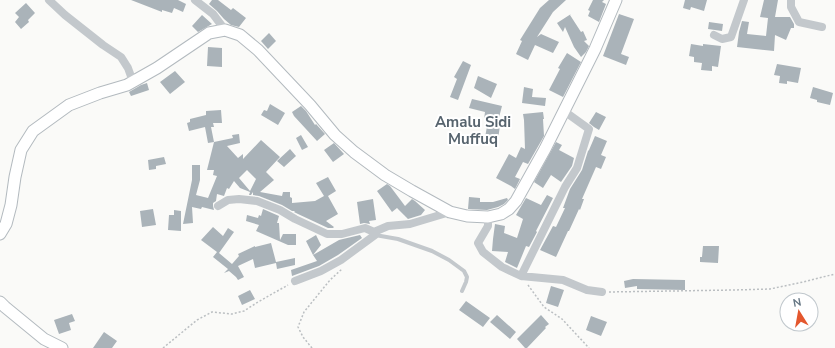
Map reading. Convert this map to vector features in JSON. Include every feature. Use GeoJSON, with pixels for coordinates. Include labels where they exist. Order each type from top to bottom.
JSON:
{"type":"FeatureCollection","features":[{"type":"Feature","properties":{"kind":"street"},"geometry":{"type":"LineString","coordinates":[[49,0],[65,15],[121,58],[128,68],[133,82]]}},
{"type":"Feature","properties":{"kind":"street"},"geometry":{"type":"LineString","coordinates":[[195,0],[213,14],[225,30],[240,36],[258,50],[310,105],[335,135],[354,152],[385,175],[450,212],[467,216],[488,217],[501,214],[509,209],[516,201],[545,150],[595,49],[616,0]]}},
{"type":"Feature","properties":{"kind":"street"},"geometry":{"type":"LineString","coordinates":[[714,35],[722,39],[731,37],[744,0]]}},
{"type":"Feature","properties":{"kind":"street"},"geometry":{"type":"LineString","coordinates":[[791,0],[791,7],[799,22],[822,27]]}},
{"type":"Feature","properties":{"kind":"street"},"geometry":{"type":"LineString","coordinates":[[0,234],[6,224],[11,205],[21,150],[33,131],[69,105],[100,93],[127,85],[157,68],[209,33],[225,30]]}},
{"type":"Feature","properties":{"kind":"street"},"geometry":{"type":"LineString","coordinates":[[521,276],[565,187],[577,168],[589,129],[564,111]]}},
{"type":"Feature","properties":{"kind":"street"},"geometry":{"type":"LineString","coordinates":[[218,206],[228,200],[239,199],[257,201],[280,210],[295,220],[327,234],[342,234],[365,228],[375,233]]}},
{"type":"Feature","properties":{"kind":"street"},"geometry":{"type":"LineString","coordinates":[[295,281],[321,271],[340,260],[375,233],[388,226],[410,224],[450,212]]}},
{"type":"Feature","properties":{"kind":"street"},"geometry":{"type":"LineString","coordinates":[[488,217],[488,226],[478,242],[483,252],[502,267],[521,276],[563,280],[587,290],[602,292]]}},
{"type":"Feature","properties":{"kind":"street"},"geometry":{"type":"LineString","coordinates":[[0,302],[5,308],[44,339],[62,348]]}},
{"type":"Feature","properties":{"kind":"lane"},"geometry":{"type":"LineString","coordinates":[[375,233],[398,239],[432,251],[449,260],[464,271],[468,277],[462,291]]}},
{"type":"Feature","properties":{"kind":"path"},"geometry":{"type":"LineString","coordinates":[[312,348],[303,337],[298,327],[304,312],[330,280],[345,266]]}},
{"type":"Feature","properties":{"kind":"path"},"geometry":{"type":"LineString","coordinates":[[602,292],[770,289],[835,274]]}},
{"type":"Feature","properties":{"kind":"path"},"geometry":{"type":"LineString","coordinates":[[521,276],[544,307],[562,319],[589,348]]}},
{"type":"Feature","properties":{"kind":"path"},"geometry":{"type":"LineString","coordinates":[[163,348],[197,320],[212,312],[232,314],[244,311],[295,281]]}},
{"type":"Feature","properties":{"kind":"building"},"geometry":{"type":"Polygon","coordinates":[[[131,0],[178,0],[186,4],[183,12],[174,8],[172,13],[162,10],[162,12],[131,0]]]}},
{"type":"Feature","properties":{"kind":"building"},"geometry":{"type":"Polygon","coordinates":[[[212,0],[218,0],[231,10],[233,8],[246,18],[239,27],[231,25],[209,4],[212,0]]]}},
{"type":"Feature","properties":{"kind":"building"},"geometry":{"type":"Polygon","coordinates":[[[549,0],[566,0],[553,12],[537,37],[541,34],[559,42],[553,53],[535,45],[528,60],[516,54],[522,41],[520,40],[540,8],[549,0]]]}},
{"type":"Feature","properties":{"kind":"building"},"geometry":{"type":"Polygon","coordinates":[[[593,0],[604,0],[602,2],[606,4],[599,22],[588,16],[590,11],[588,10],[593,0]]]}},
{"type":"Feature","properties":{"kind":"building"},"geometry":{"type":"Polygon","coordinates":[[[685,0],[707,0],[704,11],[691,7],[690,10],[683,8],[685,0]]]}},
{"type":"Feature","properties":{"kind":"building"},"geometry":{"type":"Polygon","coordinates":[[[764,0],[778,0],[775,17],[790,17],[794,24],[794,28],[791,28],[786,40],[775,35],[774,51],[737,47],[742,21],[749,22],[747,34],[766,36],[768,18],[760,17],[764,0]]]}},
{"type":"Feature","properties":{"kind":"building"},"geometry":{"type":"Polygon","coordinates":[[[26,3],[35,13],[28,20],[29,22],[21,29],[15,22],[19,17],[15,13],[26,3]]]}},
{"type":"Feature","properties":{"kind":"building"},"geometry":{"type":"Polygon","coordinates":[[[571,14],[570,15],[581,32],[583,31],[587,40],[584,41],[589,46],[581,57],[574,47],[565,27],[563,32],[557,23],[571,14]]]}},
{"type":"Feature","properties":{"kind":"building"},"geometry":{"type":"Polygon","coordinates":[[[619,14],[634,19],[621,54],[629,57],[626,65],[603,56],[619,14]]]}},
{"type":"Feature","properties":{"kind":"building"},"geometry":{"type":"Polygon","coordinates":[[[202,15],[212,24],[198,32],[192,26],[202,15]]]}},
{"type":"Feature","properties":{"kind":"building"},"geometry":{"type":"Polygon","coordinates":[[[709,22],[723,24],[722,31],[708,29],[709,22]]]}},
{"type":"Feature","properties":{"kind":"building"},"geometry":{"type":"Polygon","coordinates":[[[269,33],[276,41],[268,49],[261,41],[269,33]]]}},
{"type":"Feature","properties":{"kind":"building"},"geometry":{"type":"Polygon","coordinates":[[[691,44],[721,46],[718,67],[712,66],[712,71],[701,70],[702,63],[694,62],[694,57],[689,56],[691,44]]]}},
{"type":"Feature","properties":{"kind":"building"},"geometry":{"type":"Polygon","coordinates":[[[208,47],[222,48],[222,67],[207,66],[208,47]]]}},
{"type":"Feature","properties":{"kind":"building"},"geometry":{"type":"Polygon","coordinates":[[[567,53],[581,62],[563,97],[549,90],[560,69],[558,68],[567,53]]]}},
{"type":"Feature","properties":{"kind":"building"},"geometry":{"type":"Polygon","coordinates":[[[463,61],[471,65],[458,100],[450,97],[457,79],[454,77],[463,61]]]}},
{"type":"Feature","properties":{"kind":"building"},"geometry":{"type":"Polygon","coordinates":[[[777,64],[801,68],[798,83],[787,81],[787,84],[779,83],[780,76],[774,75],[777,64]]]}},
{"type":"Feature","properties":{"kind":"building"},"geometry":{"type":"Polygon","coordinates":[[[175,71],[185,82],[170,94],[160,82],[175,71]]]}},
{"type":"Feature","properties":{"kind":"building"},"geometry":{"type":"Polygon","coordinates":[[[478,76],[497,84],[491,98],[474,88],[478,76]]]}},
{"type":"Feature","properties":{"kind":"building"},"geometry":{"type":"Polygon","coordinates":[[[147,83],[149,90],[131,96],[129,92],[147,83]]]}},
{"type":"Feature","properties":{"kind":"building"},"geometry":{"type":"Polygon","coordinates":[[[524,87],[533,89],[532,97],[546,98],[545,106],[522,103],[524,87]]]}},
{"type":"Feature","properties":{"kind":"building"},"geometry":{"type":"Polygon","coordinates":[[[813,87],[833,93],[830,105],[817,102],[817,100],[810,98],[813,87]]]}},
{"type":"Feature","properties":{"kind":"building"},"geometry":{"type":"Polygon","coordinates":[[[472,99],[502,106],[497,125],[500,125],[498,140],[485,138],[488,120],[484,119],[485,112],[469,108],[472,99]]]}},
{"type":"Feature","properties":{"kind":"building"},"geometry":{"type":"Polygon","coordinates":[[[270,104],[285,113],[278,125],[261,115],[264,110],[267,111],[270,104]]]}},
{"type":"Feature","properties":{"kind":"building"},"geometry":{"type":"Polygon","coordinates":[[[301,106],[315,125],[316,124],[325,134],[317,141],[292,112],[301,106]]]}},
{"type":"Feature","properties":{"kind":"building"},"geometry":{"type":"Polygon","coordinates":[[[221,110],[222,123],[213,123],[214,127],[211,127],[214,142],[208,143],[205,127],[189,131],[187,123],[190,122],[190,119],[206,115],[206,111],[221,110]]]}},
{"type":"Feature","properties":{"kind":"building"},"geometry":{"type":"Polygon","coordinates":[[[543,112],[544,136],[528,164],[523,162],[515,177],[520,179],[515,189],[496,178],[509,154],[516,158],[521,147],[525,149],[523,114],[543,112]]]}},
{"type":"Feature","properties":{"kind":"building"},"geometry":{"type":"Polygon","coordinates":[[[596,112],[606,117],[599,130],[589,123],[596,112]]]}},
{"type":"Feature","properties":{"kind":"building"},"geometry":{"type":"Polygon","coordinates":[[[239,134],[240,143],[227,146],[238,158],[243,154],[243,159],[261,140],[280,157],[266,172],[274,180],[260,192],[282,196],[283,192],[290,192],[292,203],[315,201],[324,196],[316,183],[328,177],[336,191],[328,196],[338,214],[326,221],[334,227],[328,228],[282,205],[253,195],[253,192],[249,195],[250,192],[240,188],[234,181],[229,189],[227,188],[224,196],[217,194],[216,201],[213,203],[214,210],[202,207],[201,209],[192,207],[193,223],[183,224],[192,180],[192,165],[200,165],[200,180],[196,195],[208,198],[217,176],[213,175],[214,170],[207,170],[214,142],[233,138],[232,135],[239,134]],[[247,170],[239,178],[250,191],[256,179],[247,170]]]}},
{"type":"Feature","properties":{"kind":"building"},"geometry":{"type":"Polygon","coordinates":[[[301,135],[308,147],[302,150],[296,138],[301,135]]]}},
{"type":"Feature","properties":{"kind":"building"},"geometry":{"type":"Polygon","coordinates":[[[595,136],[607,141],[601,155],[606,157],[601,169],[596,167],[582,199],[584,199],[580,210],[579,209],[556,257],[540,250],[553,226],[556,227],[565,208],[563,208],[570,189],[582,170],[595,136]]]}},
{"type":"Feature","properties":{"kind":"building"},"geometry":{"type":"Polygon","coordinates":[[[556,142],[562,145],[559,150],[574,158],[572,166],[561,182],[551,175],[543,188],[534,182],[556,142]]]}},
{"type":"Feature","properties":{"kind":"building"},"geometry":{"type":"Polygon","coordinates":[[[334,143],[344,154],[333,162],[324,150],[334,143]]]}},
{"type":"Feature","properties":{"kind":"building"},"geometry":{"type":"Polygon","coordinates":[[[290,149],[296,156],[284,167],[277,161],[290,149]]]}},
{"type":"Feature","properties":{"kind":"building"},"geometry":{"type":"Polygon","coordinates":[[[164,157],[166,164],[156,166],[156,169],[149,170],[148,160],[164,157]]]}},
{"type":"Feature","properties":{"kind":"building"},"geometry":{"type":"Polygon","coordinates":[[[387,184],[405,206],[412,199],[425,210],[421,215],[408,219],[397,208],[392,212],[377,191],[387,184]]]}},
{"type":"Feature","properties":{"kind":"building"},"geometry":{"type":"Polygon","coordinates":[[[547,195],[553,198],[529,247],[526,246],[517,268],[505,262],[508,252],[492,251],[495,224],[505,226],[504,233],[517,238],[523,219],[516,215],[526,198],[541,205],[547,195]]]}},
{"type":"Feature","properties":{"kind":"building"},"geometry":{"type":"Polygon","coordinates":[[[469,197],[480,198],[480,202],[493,202],[507,198],[508,200],[498,207],[487,210],[468,209],[469,197]]]}},
{"type":"Feature","properties":{"kind":"building"},"geometry":{"type":"Polygon","coordinates":[[[373,199],[376,220],[369,221],[370,224],[360,224],[357,202],[373,199]]]}},
{"type":"Feature","properties":{"kind":"building"},"geometry":{"type":"Polygon","coordinates":[[[153,209],[156,225],[142,227],[140,211],[153,209]]]}},
{"type":"Feature","properties":{"kind":"building"},"geometry":{"type":"Polygon","coordinates":[[[263,209],[279,216],[277,223],[279,223],[280,240],[283,234],[296,234],[296,245],[288,245],[256,231],[259,225],[246,221],[247,215],[258,218],[259,215],[261,216],[263,209]]]}},
{"type":"Feature","properties":{"kind":"building"},"geometry":{"type":"Polygon","coordinates":[[[174,210],[181,211],[181,231],[168,230],[169,215],[174,215],[174,210]]]}},
{"type":"Feature","properties":{"kind":"building"},"geometry":{"type":"Polygon","coordinates":[[[213,227],[223,236],[228,228],[234,232],[219,253],[232,264],[239,256],[238,254],[255,246],[271,243],[276,262],[295,258],[295,265],[277,269],[276,263],[255,268],[253,259],[238,266],[244,277],[238,280],[229,271],[224,273],[228,269],[213,257],[217,252],[201,240],[213,227]]]}},
{"type":"Feature","properties":{"kind":"building"},"geometry":{"type":"Polygon","coordinates":[[[316,235],[321,245],[313,255],[306,241],[316,235]]]}},
{"type":"Feature","properties":{"kind":"building"},"geometry":{"type":"Polygon","coordinates":[[[360,235],[362,238],[338,255],[319,266],[292,276],[291,270],[317,261],[313,255],[339,240],[360,235]]]}},
{"type":"Feature","properties":{"kind":"building"},"geometry":{"type":"Polygon","coordinates":[[[703,246],[719,246],[718,263],[700,262],[703,246]]]}},
{"type":"Feature","properties":{"kind":"building"},"geometry":{"type":"Polygon","coordinates":[[[633,279],[685,280],[685,290],[637,289],[637,286],[625,288],[624,281],[633,279]]]}},
{"type":"Feature","properties":{"kind":"building"},"geometry":{"type":"Polygon","coordinates":[[[551,286],[564,290],[558,307],[546,303],[551,286]]]}},
{"type":"Feature","properties":{"kind":"building"},"geometry":{"type":"Polygon","coordinates":[[[250,290],[255,299],[242,305],[238,296],[250,290]]]}},
{"type":"Feature","properties":{"kind":"building"},"geometry":{"type":"Polygon","coordinates":[[[466,301],[490,318],[483,327],[459,310],[466,301]]]}},
{"type":"Feature","properties":{"kind":"building"},"geometry":{"type":"Polygon","coordinates":[[[72,314],[75,321],[69,323],[71,330],[59,334],[54,320],[72,314]]]}},
{"type":"Feature","properties":{"kind":"building"},"geometry":{"type":"Polygon","coordinates":[[[497,315],[516,332],[510,339],[490,322],[497,315]]]}},
{"type":"Feature","properties":{"kind":"building"},"geometry":{"type":"Polygon","coordinates":[[[541,315],[549,324],[527,348],[525,348],[517,339],[541,315]]]}},
{"type":"Feature","properties":{"kind":"building"},"geometry":{"type":"Polygon","coordinates":[[[591,316],[607,322],[601,336],[586,330],[591,316]]]}},
{"type":"Feature","properties":{"kind":"building"},"geometry":{"type":"Polygon","coordinates":[[[104,332],[117,341],[112,348],[93,348],[104,332]]]}},
{"type":"Feature","properties":{"kind":"district","name":"Amalu Sidi Muffuq"},"geometry":{"type":"Point","coordinates":[473,130]}}]}
